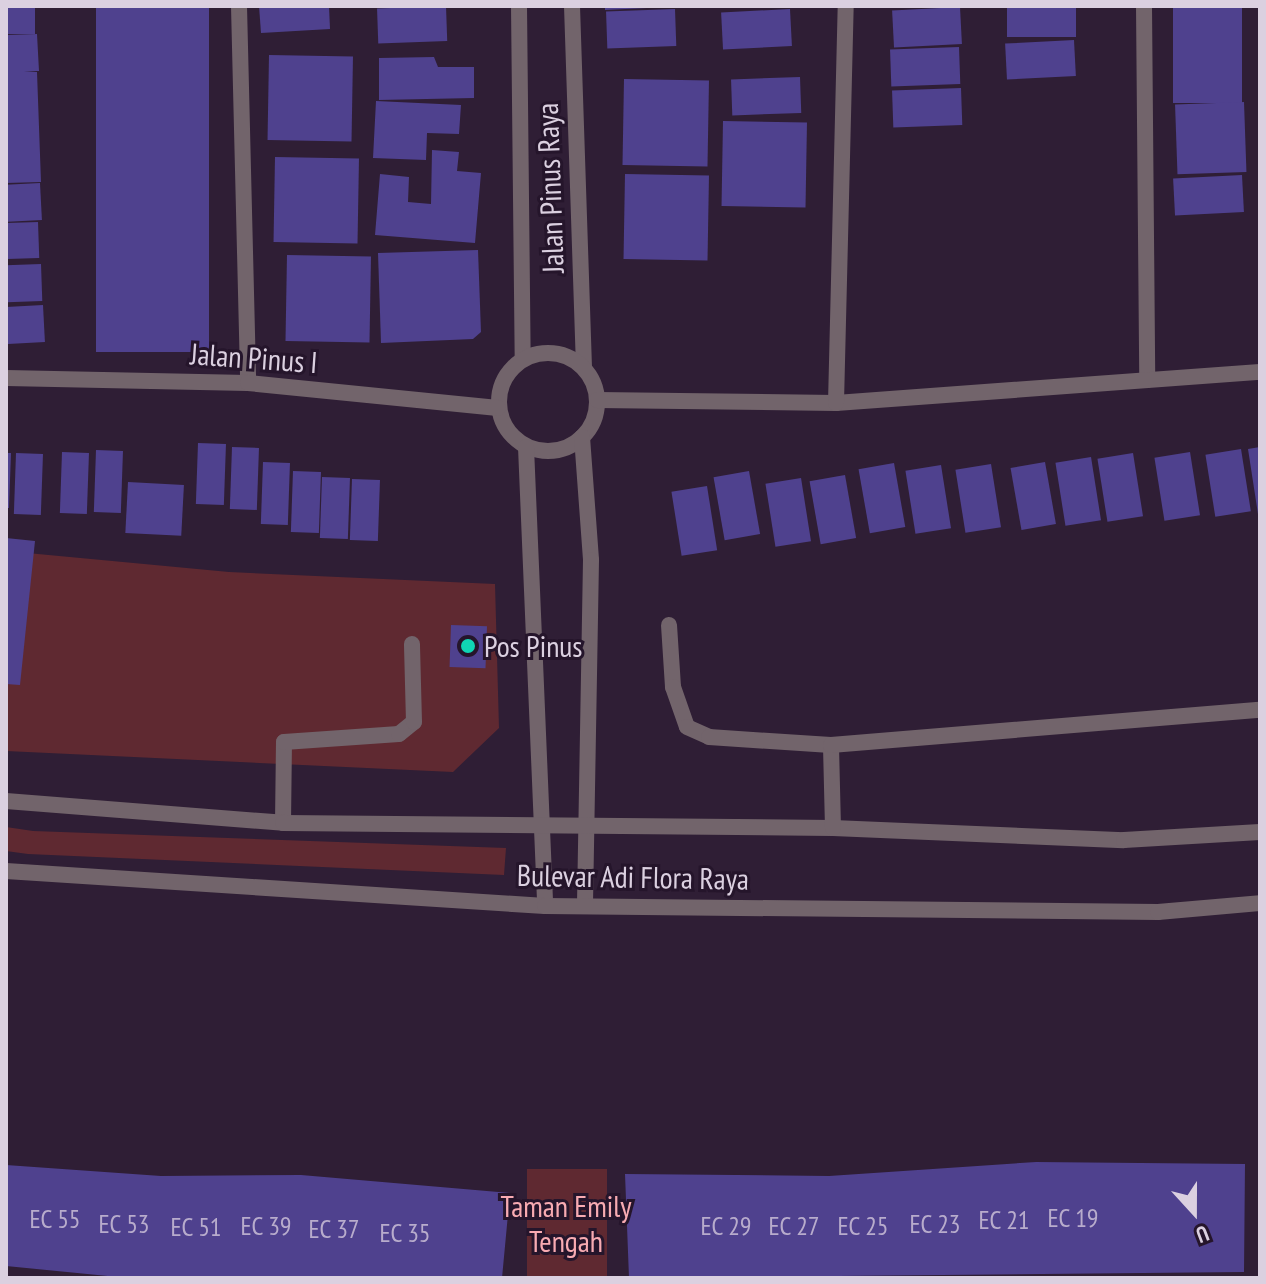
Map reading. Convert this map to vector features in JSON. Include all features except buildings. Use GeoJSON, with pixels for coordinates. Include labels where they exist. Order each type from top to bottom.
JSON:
{"type":"FeatureCollection","features":[{"type":"Feature","properties":{"kind":"street"},"geometry":{"type":"LineString","coordinates":[[239,6],[248,383]]}},
{"type":"Feature","properties":{"kind":"street","name":"Jalan Pinus Raya"},"geometry":{"type":"LineString","coordinates":[[519,6],[523,359]]}},
{"type":"Feature","properties":{"kind":"street","name":"Jalan Pinus Raya"},"geometry":{"type":"LineString","coordinates":[[572,6],[584,368]]}},
{"type":"Feature","properties":{"kind":"street"},"geometry":{"type":"LineString","coordinates":[[836,403],[846,6]]}},
{"type":"Feature","properties":{"kind":"street"},"geometry":{"type":"LineString","coordinates":[[1144,6],[1147,380]]}},
{"type":"Feature","properties":{"kind":"street"},"geometry":{"type":"LineString","coordinates":[[555,353],[584,368],[597,400],[594,420],[582,437],[546,451],[526,447],[508,431],[498,408],[503,380],[523,359],[555,353]]}},
{"type":"Feature","properties":{"kind":"street"},"geometry":{"type":"LineString","coordinates":[[597,400],[836,403],[1260,372]]}},
{"type":"Feature","properties":{"kind":"street","name":"Jalan Pinus I"},"geometry":{"type":"LineString","coordinates":[[6,378],[248,383],[498,408]]}},
{"type":"Feature","properties":{"kind":"street"},"geometry":{"type":"LineString","coordinates":[[582,437],[591,560],[583,825],[585,904]]}},
{"type":"Feature","properties":{"kind":"street"},"geometry":{"type":"LineString","coordinates":[[526,447],[545,906]]}},
{"type":"Feature","properties":{"kind":"street"},"geometry":{"type":"LineString","coordinates":[[669,625],[673,687],[687,727],[709,737],[831,745],[1260,710]]}},
{"type":"Feature","properties":{"kind":"street"},"geometry":{"type":"LineString","coordinates":[[283,823],[284,742],[292,737],[399,734],[414,722],[412,644]]}},
{"type":"Feature","properties":{"kind":"street"},"geometry":{"type":"LineString","coordinates":[[831,745],[833,828]]}},
{"type":"Feature","properties":{"kind":"street","name":"Bulevar Adi Flora Raya"},"geometry":{"type":"LineString","coordinates":[[6,801],[283,823],[540,828],[583,825],[833,828],[1124,840],[1260,832]]}},
{"type":"Feature","properties":{"kind":"street","name":"Bulevar Adi Flora Raya"},"geometry":{"type":"LineString","coordinates":[[6,871],[545,906],[1158,912],[1260,903]]}},
{"type":"Feature","properties":{"kind":"green space"},"geometry":{"type":"Polygon","coordinates":[[[6,551],[229,572],[495,584],[499,728],[453,772],[6,751],[6,551]]]}},
{"type":"Feature","properties":{"kind":"green space"},"geometry":{"type":"Polygon","coordinates":[[[6,827],[33,831],[506,848],[504,875],[28,854],[6,851],[6,827]]]}},
{"type":"Feature","properties":{"kind":"green space","name":"Taman Emily Tengah"},"geometry":{"type":"Polygon","coordinates":[[[527,1169],[607,1169],[607,1278],[527,1278],[527,1169]]]}},
{"type":"Feature","properties":{"kind":"place","name":"Pos Pinus"},"geometry":{"type":"Point","coordinates":[468,646]}}]}
